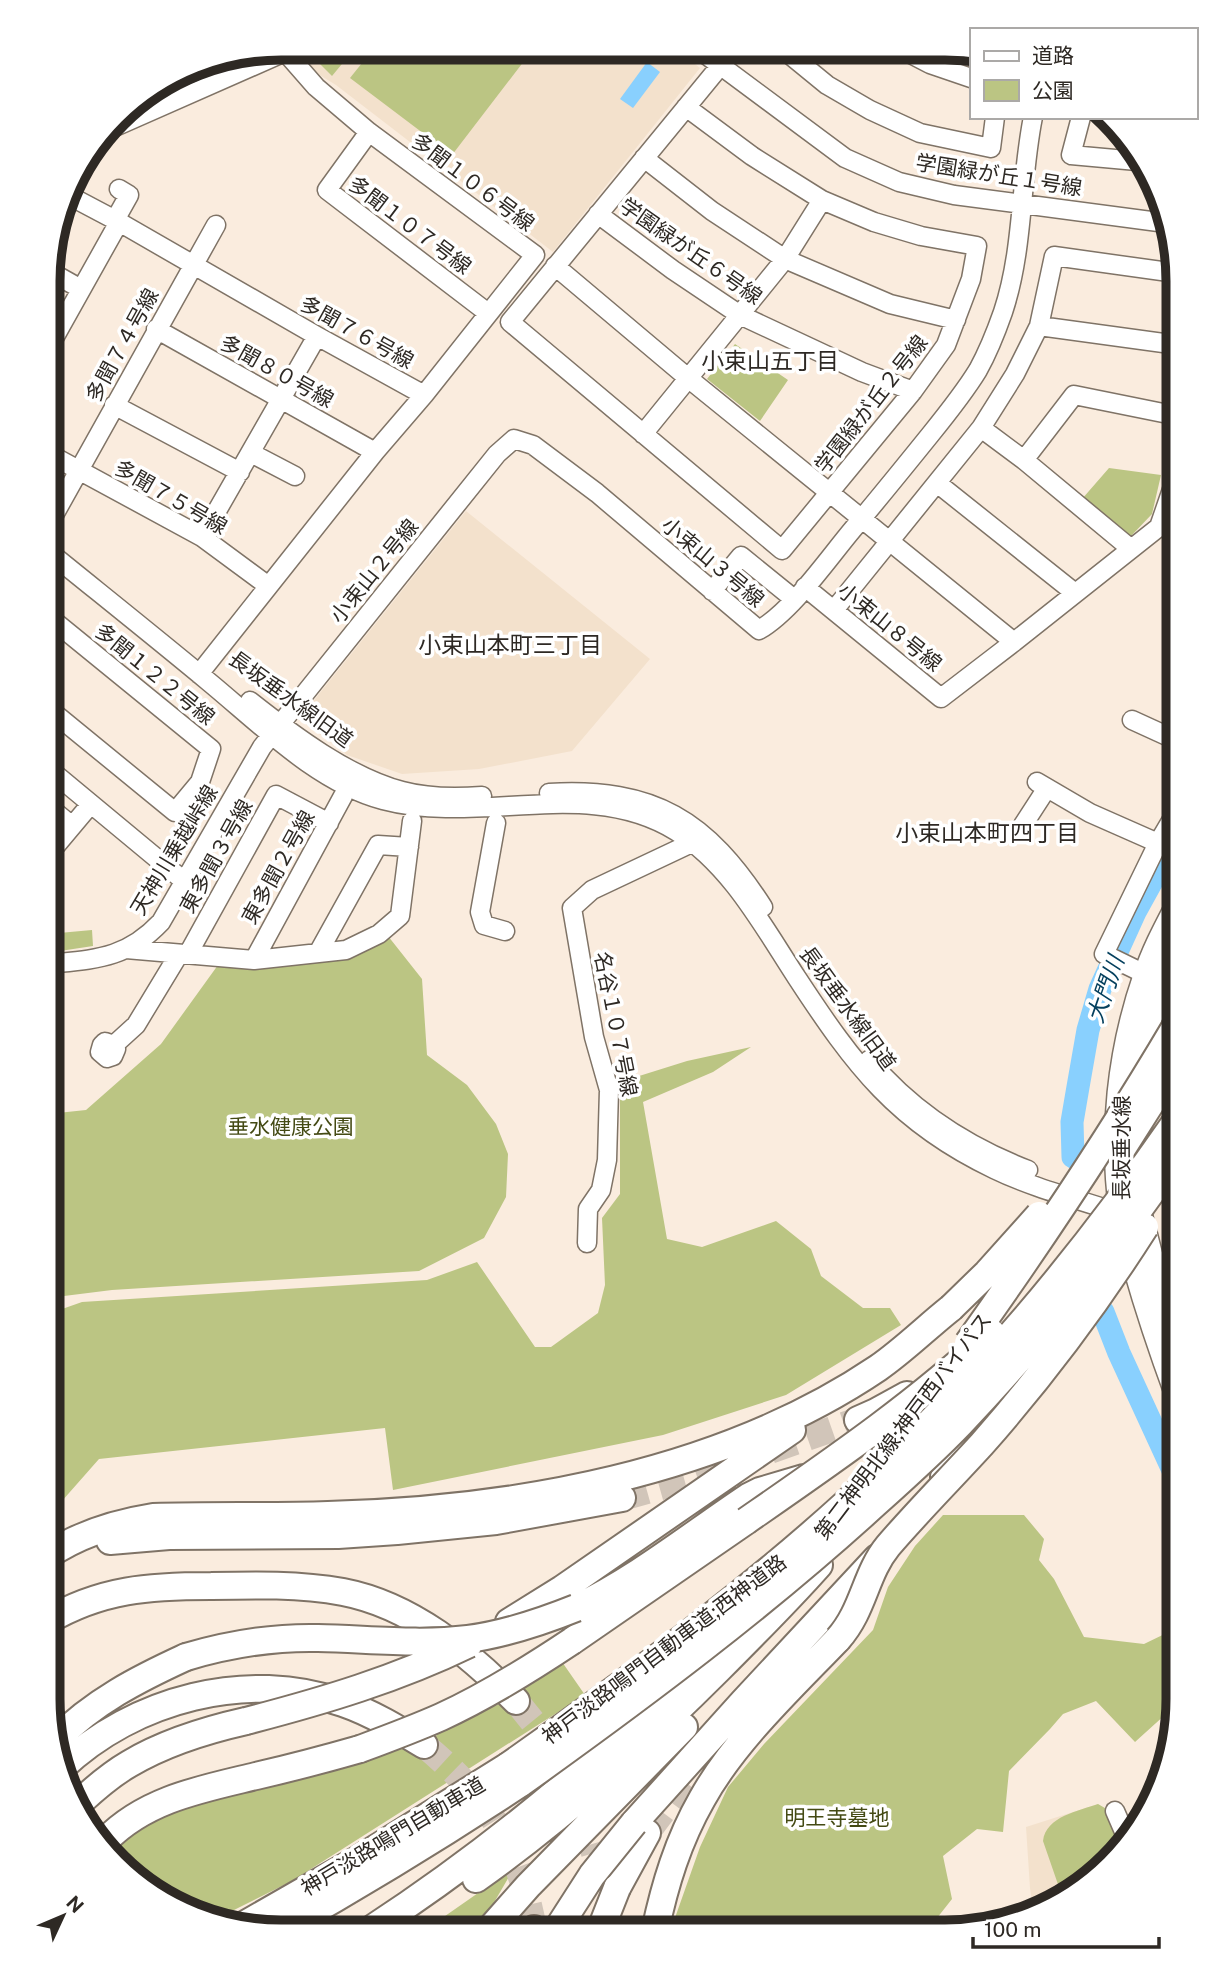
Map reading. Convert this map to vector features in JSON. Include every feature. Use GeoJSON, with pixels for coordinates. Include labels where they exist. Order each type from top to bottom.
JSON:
{"type":"FeatureCollection","features":[{"type":"Feature","properties":{"kind":"highway"},"geometry":{"type":"LineString","coordinates":[[84,1799],[129,1764],[157,1749],[203,1733],[339,1696],[412,1670],[509,1622],[562,1589],[837,1399],[880,1367],[951,1307],[1013,1245],[1100,1135],[1165,1032]]}},
{"type":"Feature","properties":{"kind":"highway","name":"第二神明北線;神戸西バイパス"},"geometry":{"type":"LineString","coordinates":[[416,1920],[506,1857],[567,1810],[627,1758],[750,1638],[813,1572],[878,1481],[1096,1156],[1165,1043]]}},
{"type":"Feature","properties":{"kind":"highway","name":"第二神明北線;神戸西バイパス"},"geometry":{"type":"LineString","coordinates":[[386,1920],[482,1852],[614,1744],[737,1627],[798,1560],[878,1481],[1031,1286],[1165,1080]]}},
{"type":"Feature","properties":{"kind":"highway"},"geometry":{"type":"LineString","coordinates":[[63,1733],[96,1705],[186,1657],[230,1646],[284,1639],[404,1642],[468,1639],[527,1626],[606,1594],[741,1513],[821,1469],[928,1390],[1001,1325],[1065,1256],[1165,1124]]}},
{"type":"Feature","properties":{"kind":"highway","name":"神戸淡路鳴門自動車道;西神道路"},"geometry":{"type":"LineString","coordinates":[[514,1775],[590,1708],[680,1641],[821,1526],[885,1468],[973,1376],[1046,1294],[1097,1231],[1165,1136]]}},
{"type":"Feature","properties":{"kind":"highway","name":"神戸淡路鳴門自動車道;西神道路"},"geometry":{"type":"LineString","coordinates":[[514,1775],[684,1665],[765,1601],[900,1482],[959,1425],[1009,1370],[1107,1251],[1165,1172]]}},
{"type":"Feature","properties":{"kind":"highway"},"geometry":{"type":"LineString","coordinates":[[550,1920],[641,1828],[735,1710],[889,1549],[981,1445],[1085,1318],[1165,1191]]}},
{"type":"Feature","properties":{"kind":"highway"},"geometry":{"type":"LineString","coordinates":[[858,1420],[942,1374],[1014,1317],[1126,1207]]}},
{"type":"Feature","properties":{"kind":"highway"},"geometry":{"type":"LineString","coordinates":[[657,1920],[674,1857],[703,1796],[762,1720],[838,1639],[856,1614],[873,1570],[922,1511],[1053,1309],[1126,1207]]}},
{"type":"Feature","properties":{"kind":"highway"},"geometry":{"type":"LineString","coordinates":[[60,1548],[101,1529],[126,1521],[153,1517],[328,1515],[407,1511],[522,1497],[626,1476],[700,1454],[766,1429],[841,1391],[880,1367]]}},
{"type":"Feature","properties":{"kind":"highway"},"geometry":{"type":"LineString","coordinates":[[60,1561],[112,1540],[169,1536],[338,1535],[397,1531],[496,1521],[622,1498]]}},
{"type":"Feature","properties":{"kind":"highway"},"geometry":{"type":"LineString","coordinates":[[109,1837],[129,1820],[179,1795],[360,1749],[440,1718],[536,1665],[572,1641],[741,1513]]}},
{"type":"Feature","properties":{"kind":"highway"},"geometry":{"type":"LineString","coordinates":[[498,1920],[687,1723],[813,1572]]}},
{"type":"Feature","properties":{"kind":"highway"},"geometry":{"type":"LineString","coordinates":[[60,1613],[103,1596],[150,1587],[291,1586],[346,1593],[380,1604],[425,1626],[475,1662],[516,1701]]}},
{"type":"Feature","properties":{"kind":"highway"},"geometry":{"type":"LineString","coordinates":[[69,1762],[100,1737],[131,1719],[162,1706],[194,1696],[262,1689],[323,1697],[366,1712],[424,1745]]}},
{"type":"Feature","properties":{"kind":"highway","name":"神戸淡路鳴門自動車道"},"geometry":{"type":"LineString","coordinates":[[256,1918],[514,1775]]}},
{"type":"Feature","properties":{"kind":"highway","name":"神戸淡路鳴門自動車道"},"geometry":{"type":"LineString","coordinates":[[297,1920],[382,1871],[514,1775]]}},
{"type":"Feature","properties":{"kind":"highway"},"geometry":{"type":"LineString","coordinates":[[605,1920],[641,1828]]}},
{"type":"Feature","properties":{"kind":"highway"},"geometry":{"type":"LineString","coordinates":[[594,1853],[601,1897],[601,1920]]}},
{"type":"Feature","properties":{"kind":"highway"},"geometry":{"type":"LineString","coordinates":[[507,1920],[548,1865]]}},
{"type":"Feature","properties":{"kind":"main road","name":"長坂垂水線"},"geometry":{"type":"LineString","coordinates":[[1165,1360],[1140,1285],[1117,1165],[1118,1098],[1128,1031],[1145,974],[1166,930]]}},
{"type":"Feature","properties":{"kind":"main road","name":"長坂垂水線"},"geometry":{"type":"LineString","coordinates":[[1165,1305],[1126,1207],[1135,1164],[1136,1100],[1145,1035],[1166,970]]}},
{"type":"Feature","properties":{"kind":"street","name":"多聞１０６号線"},"geometry":{"type":"LineString","coordinates":[[292,60],[316,87],[369,132],[534,255],[424,395]]}},
{"type":"Feature","properties":{"kind":"street","name":"学園緑が丘１号線"},"geometry":{"type":"LineString","coordinates":[[713,60],[845,158],[899,182],[954,195],[1157,222]]}},
{"type":"Feature","properties":{"kind":"street"},"geometry":{"type":"LineString","coordinates":[[724,60],[555,266],[688,378],[1014,642],[1159,527],[1166,507]]}},
{"type":"Feature","properties":{"kind":"street"},"geometry":{"type":"LineString","coordinates":[[797,60],[838,91],[870,110],[920,133],[991,148],[995,119]]}},
{"type":"Feature","properties":{"kind":"street"},"geometry":{"type":"LineString","coordinates":[[922,60],[970,78]]}},
{"type":"Feature","properties":{"kind":"street"},"geometry":{"type":"LineString","coordinates":[[128,121],[260,61]]}},
{"type":"Feature","properties":{"kind":"street","name":"学園緑が丘２号線"},"geometry":{"type":"LineString","coordinates":[[555,266],[510,322],[782,550],[913,391],[946,345],[971,279],[977,246],[921,236],[874,222],[822,200],[752,156],[686,107]]}},
{"type":"Feature","properties":{"kind":"street","name":"小束山３号線"},"geometry":{"type":"LineString","coordinates":[[514,439],[533,445],[597,493],[759,630],[773,622],[958,400],[978,370],[990,346],[1007,297],[1017,250],[1026,153],[1033,119]]}},
{"type":"Feature","properties":{"kind":"street"},"geometry":{"type":"LineString","coordinates":[[1080,119],[1071,155],[1130,160]]}},
{"type":"Feature","properties":{"kind":"street","name":"多聞１０７号線"},"geometry":{"type":"LineString","coordinates":[[369,132],[327,190],[488,313]]}},
{"type":"Feature","properties":{"kind":"street"},"geometry":{"type":"LineString","coordinates":[[644,158],[712,211],[785,259],[890,304],[956,320]]}},
{"type":"Feature","properties":{"kind":"street"},"geometry":{"type":"LineString","coordinates":[[60,327],[129,195],[119,189]]}},
{"type":"Feature","properties":{"kind":"street","name":"多聞７６号線"},"geometry":{"type":"LineString","coordinates":[[75,199],[424,395],[267,585],[203,670]]}},
{"type":"Feature","properties":{"kind":"street"},"geometry":{"type":"LineString","coordinates":[[643,434],[785,259],[822,200]]}},
{"type":"Feature","properties":{"kind":"street","name":"学園緑が丘６号線"},"geometry":{"type":"LineString","coordinates":[[598,214],[673,270],[740,315],[862,372],[913,391]]}},
{"type":"Feature","properties":{"kind":"street","name":"多聞７４号線"},"geometry":{"type":"LineString","coordinates":[[60,504],[216,225]]}},
{"type":"Feature","properties":{"kind":"street"},"geometry":{"type":"LineString","coordinates":[[834,610],[981,428],[1015,374],[1038,326],[1054,256],[1165,272]]}},
{"type":"Feature","properties":{"kind":"street"},"geometry":{"type":"LineString","coordinates":[[60,277],[81,289]]}},
{"type":"Feature","properties":{"kind":"street"},"geometry":{"type":"LineString","coordinates":[[1038,326],[1166,343]]}},
{"type":"Feature","properties":{"kind":"street","name":"多聞８０号線"},"geometry":{"type":"LineString","coordinates":[[156,329],[375,452]]}},
{"type":"Feature","properties":{"kind":"street"},"geometry":{"type":"LineString","coordinates":[[202,537],[317,336]]}},
{"type":"Feature","properties":{"kind":"street"},"geometry":{"type":"LineString","coordinates":[[1024,460],[1074,395],[1166,414]]}},
{"type":"Feature","properties":{"kind":"street"},"geometry":{"type":"LineString","coordinates":[[114,405],[240,472]]}},
{"type":"Feature","properties":{"kind":"street"},"geometry":{"type":"LineString","coordinates":[[981,428],[1130,548]]}},
{"type":"Feature","properties":{"kind":"street","name":"小束山２号線"},"geometry":{"type":"LineString","coordinates":[[276,729],[497,454],[514,439]]}},
{"type":"Feature","properties":{"kind":"street"},"geometry":{"type":"LineString","coordinates":[[251,453],[295,476]]}},
{"type":"Feature","properties":{"kind":"street","name":"多聞７５号線"},"geometry":{"type":"LineString","coordinates":[[60,460],[202,537],[267,585]]}},
{"type":"Feature","properties":{"kind":"street"},"geometry":{"type":"LineString","coordinates":[[937,483],[1075,593]]}},
{"type":"Feature","properties":{"kind":"street","name":"長坂垂水線旧道"},"geometry":{"type":"LineString","coordinates":[[60,547],[203,670]]}},
{"type":"Feature","properties":{"kind":"street","name":"小束山８号線"},"geometry":{"type":"LineString","coordinates":[[712,591],[741,556],[799,593],[834,610],[941,698],[1014,642]]}},
{"type":"Feature","properties":{"kind":"street","name":"長坂垂水線旧道"},"geometry":{"type":"LineString","coordinates":[[60,560],[276,729],[302,758],[358,791],[388,801],[438,809],[566,804],[611,807],[647,815],[700,839],[848,1052],[878,1089],[897,1107],[943,1141],[996,1170],[1126,1207]]}},
{"type":"Feature","properties":{"kind":"street","name":"多聞１２２号線"},"geometry":{"type":"LineString","coordinates":[[60,629],[211,749],[200,782],[175,812],[60,718]]}},
{"type":"Feature","properties":{"kind":"street"},"geometry":{"type":"LineString","coordinates":[[1132,720],[1166,735]]}},
{"type":"Feature","properties":{"kind":"street","name":"天神川乗越峠線"},"geometry":{"type":"LineString","coordinates":[[60,962],[109,956],[141,941],[161,922],[262,747],[276,729]]}},
{"type":"Feature","properties":{"kind":"street"},"geometry":{"type":"LineString","coordinates":[[60,779],[184,881]]}},
{"type":"Feature","properties":{"kind":"street"},"geometry":{"type":"LineString","coordinates":[[1023,825],[1042,785],[1090,813],[1157,843]]}},
{"type":"Feature","properties":{"kind":"street","name":"東多聞３号線"},"geometry":{"type":"LineString","coordinates":[[183,954],[276,795],[328,823]]}},
{"type":"Feature","properties":{"kind":"street","name":"東多聞２号線"},"geometry":{"type":"LineString","coordinates":[[254,960],[343,796]]}},
{"type":"Feature","properties":{"kind":"street"},"geometry":{"type":"LineString","coordinates":[[60,840],[90,804]]}},
{"type":"Feature","properties":{"kind":"street"},"geometry":{"type":"LineString","coordinates":[[60,816],[72,826]]}},
{"type":"Feature","properties":{"kind":"street"},"geometry":{"type":"LineString","coordinates":[[126,949],[254,960],[346,950],[379,934],[400,916],[412,821]]}},
{"type":"Feature","properties":{"kind":"street"},"geometry":{"type":"LineString","coordinates":[[496,823],[480,912],[484,925],[505,931]]}},
{"type":"Feature","properties":{"kind":"street"},"geometry":{"type":"LineString","coordinates":[[1145,974],[1104,954],[1166,829]]}},
{"type":"Feature","properties":{"kind":"street","name":"名谷１０７号線"},"geometry":{"type":"LineString","coordinates":[[587,1243],[588,1209],[601,1190],[607,1160],[609,1090],[594,1037],[572,908],[592,890],[700,839]]}},
{"type":"Feature","properties":{"kind":"street"},"geometry":{"type":"LineString","coordinates":[[318,953],[378,845],[409,847]]}},
{"type":"Feature","properties":{"kind":"street"},"geometry":{"type":"LineString","coordinates":[[114,1045],[136,1025],[183,954]]}},
{"type":"Feature","properties":{"kind":"street"},"geometry":{"type":"LineString","coordinates":[[1115,1811],[1123,1829]]}},
{"type":"Feature","properties":{"kind":"shaded area"},"geometry":{"type":"Polygon","coordinates":[[[304,60],[690,60],[700,68],[553,252],[336,85],[313,71],[304,60]]]}},
{"type":"Feature","properties":{"kind":"shaded area"},"geometry":{"type":"Polygon","coordinates":[[[466,511],[650,659],[572,751],[479,769],[402,774],[347,755],[310,727],[307,709],[466,511]]]}},
{"type":"Feature","properties":{"kind":"shaded area"},"geometry":{"type":"Polygon","coordinates":[[[1098,1804],[1119,1835],[1079,1874],[1032,1901],[1026,1827],[1098,1804]]]}},
{"type":"Feature","properties":{"kind":"green space"},"geometry":{"type":"Polygon","coordinates":[[[316,60],[345,60],[332,76],[316,60]]]}},
{"type":"Feature","properties":{"kind":"green space"},"geometry":{"type":"Polygon","coordinates":[[[364,60],[525,60],[452,155],[350,78],[364,60]]]}},
{"type":"Feature","properties":{"kind":"green space"},"geometry":{"type":"Polygon","coordinates":[[[735,344],[788,380],[760,421],[707,379],[735,344]]]}},
{"type":"Feature","properties":{"kind":"green space"},"geometry":{"type":"Polygon","coordinates":[[[1109,468],[1161,475],[1152,514],[1132,535],[1124,535],[1082,499],[1109,468]]]}},
{"type":"Feature","properties":{"kind":"green space"},"geometry":{"type":"Polygon","coordinates":[[[92,930],[93,946],[60,951],[60,933],[92,930]]]}},
{"type":"Feature","properties":{"kind":"green space","name":"垂水健康公園"},"geometry":{"type":"Polygon","coordinates":[[[388,936],[422,979],[427,1055],[467,1085],[496,1124],[508,1154],[506,1197],[484,1238],[419,1271],[112,1290],[60,1296],[60,1113],[86,1110],[161,1044],[218,965],[271,968],[346,957],[388,936]]]}},
{"type":"Feature","properties":{"kind":"green space"},"geometry":{"type":"Polygon","coordinates":[[[751,1047],[713,1072],[643,1102],[667,1239],[702,1247],[776,1221],[811,1249],[821,1276],[863,1308],[890,1308],[901,1325],[786,1395],[663,1435],[393,1490],[385,1428],[99,1459],[60,1503],[60,1310],[82,1302],[427,1280],[477,1262],[535,1347],[551,1347],[598,1313],[605,1285],[602,1218],[620,1194],[620,1082],[687,1061],[751,1047]]]}},
{"type":"Feature","properties":{"kind":"green space","name":"明王寺墓地"},"geometry":{"type":"Polygon","coordinates":[[[943,1515],[1024,1515],[1044,1539],[1039,1560],[1054,1579],[1084,1637],[1144,1644],[1165,1634],[1165,1715],[1135,1742],[1096,1701],[1063,1714],[1009,1771],[1003,1832],[977,1829],[943,1856],[952,1899],[935,1920],[675,1920],[700,1847],[728,1787],[764,1744],[873,1630],[888,1587],[915,1546],[943,1515]]]}},
{"type":"Feature","properties":{"kind":"green space"},"geometry":{"type":"Polygon","coordinates":[[[560,1659],[585,1695],[292,1881],[228,1913],[196,1903],[170,1890],[146,1874],[116,1846],[157,1815],[398,1743],[421,1757],[444,1725],[500,1704],[560,1659]]]}},
{"type":"Feature","properties":{"kind":"green space"},"geometry":{"type":"Polygon","coordinates":[[[1098,1804],[1110,1811],[1120,1833],[1101,1855],[1059,1887],[1043,1841],[1050,1826],[1073,1812],[1098,1804]]]}},
{"type":"Feature","properties":{"kind":"green space"},"geometry":{"type":"Polygon","coordinates":[[[514,1868],[484,1920],[439,1920],[514,1868]]]}},
{"type":"Feature","properties":{"kind":"water"},"geometry":{"type":"Polygon","coordinates":[[[647,62],[660,72],[633,108],[620,99],[647,62]]]}},
{"type":"Feature","properties":{"kind":"waterway","name":"大門川"},"geometry":{"type":"LineString","coordinates":[[1073,1157],[1072,1122],[1088,1030],[1100,989],[1135,912],[1166,856]]}},
{"type":"Feature","properties":{"kind":"waterway","name":"大門川"},"geometry":{"type":"LineString","coordinates":[[1103,1312],[1165,1453]]}},
{"type":"Feature","properties":{"kind":"tunnel"},"geometry":{"type":"LineString","coordinates":[[622,1498],[693,1478],[858,1420]]}},
{"type":"Feature","properties":{"kind":"tunnel"},"geometry":{"type":"LineString","coordinates":[[516,1701],[557,1759]]}},
{"type":"Feature","properties":{"kind":"tunnel"},"geometry":{"type":"LineString","coordinates":[[424,1745],[466,1784],[497,1826],[519,1873],[532,1920]]}},
{"type":"Feature","properties":{"kind":"tunnel"},"geometry":{"type":"LineString","coordinates":[[647,1833],[685,1782]]}},
{"type":"Feature","properties":{"kind":"tunnel"},"geometry":{"type":"LineString","coordinates":[[580,1807],[594,1853]]}},
{"type":"Feature","properties":{"kind":"district","name":"小束山五丁目"},"geometry":{"type":"Point","coordinates":[770,360]}},
{"type":"Feature","properties":{"kind":"district","name":"小束山本町三丁目"},"geometry":{"type":"Point","coordinates":[510,644]}},
{"type":"Feature","properties":{"kind":"district","name":"小束山本町四丁目"},"geometry":{"type":"Point","coordinates":[987,832]}}]}
